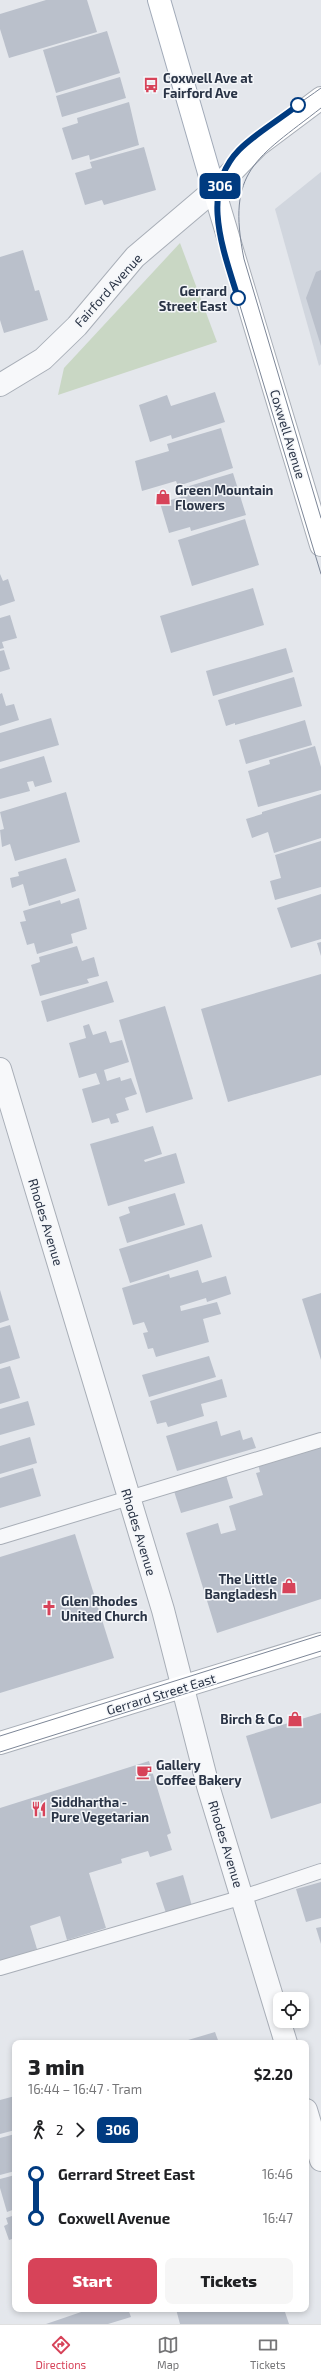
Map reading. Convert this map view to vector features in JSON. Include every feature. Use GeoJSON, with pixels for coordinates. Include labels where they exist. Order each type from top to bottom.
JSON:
{"type":"FeatureCollection","features":[{"type":"Feature","properties":{"kind":"main road","name":"Coxwell Avenue"},"geometry":{"type":"LineString","coordinates":[[159,0],[214,190],[321,545]]}},
{"type":"Feature","properties":{"kind":"main road"},"geometry":{"type":"LineString","coordinates":[[214,190],[257,146],[321,98]]}},
{"type":"Feature","properties":{"kind":"main road","name":"Gerrard Street East"},"geometry":{"type":"LineString","coordinates":[[0,1743],[321,1644]]}},
{"type":"Feature","properties":{"kind":"street","name":"Fairford Avenue"},"geometry":{"type":"LineString","coordinates":[[0,385],[43,359],[77,326],[135,257],[214,190]]}},
{"type":"Feature","properties":{"kind":"street","name":"Rhodes Avenue"},"geometry":{"type":"LineString","coordinates":[[0,1069],[166,1621],[208,1786],[243,1897],[285,2040]]}},
{"type":"Feature","properties":{"kind":"street"},"geometry":{"type":"LineString","coordinates":[[309,2120],[321,2160]]}},
{"type":"Feature","properties":{"kind":"lane"},"geometry":{"type":"LineString","coordinates":[[0,1537],[321,1440]]}},
{"type":"Feature","properties":{"kind":"lane"},"geometry":{"type":"LineString","coordinates":[[0,1968],[243,1897],[321,1871]]}},
{"type":"Feature","properties":{"kind":"shaded area"},"geometry":{"type":"Polygon","coordinates":[[[321,172],[321,364],[319,366],[275,209],[321,172]]]}},
{"type":"Feature","properties":{"kind":"green space"},"geometry":{"type":"Polygon","coordinates":[[[180,243],[217,342],[58,395],[64,368],[180,243]]]}},
{"type":"Feature","properties":{"kind":"building"},"geometry":{"type":"Polygon","coordinates":[[[46,0],[87,0],[97,32],[9,58],[0,29],[0,14],[46,0]]]}},
{"type":"Feature","properties":{"kind":"building"},"geometry":{"type":"Polygon","coordinates":[[[107,31],[120,73],[56,93],[43,50],[107,31]]]}},
{"type":"Feature","properties":{"kind":"building"},"geometry":{"type":"Polygon","coordinates":[[[120,77],[126,98],[62,117],[56,96],[120,77]]]}},
{"type":"Feature","properties":{"kind":"building"},"geometry":{"type":"Polygon","coordinates":[[[129,102],[139,145],[90,160],[89,155],[72,160],[62,128],[78,123],[77,118],[129,102]]]}},
{"type":"Feature","properties":{"kind":"building"},"geometry":{"type":"Polygon","coordinates":[[[144,147],[156,190],[104,205],[102,200],[85,205],[75,173],[92,168],[90,162],[144,147]]]}},
{"type":"Feature","properties":{"kind":"building"},"geometry":{"type":"Polygon","coordinates":[[[23,250],[35,291],[39,290],[48,320],[4,333],[0,320],[0,257],[23,250]]]}},
{"type":"Feature","properties":{"kind":"building"},"geometry":{"type":"Polygon","coordinates":[[[321,270],[321,346],[306,298],[316,272],[321,270]]]}},
{"type":"Feature","properties":{"kind":"building"},"geometry":{"type":"Polygon","coordinates":[[[215,392],[225,422],[172,439],[171,435],[150,442],[139,405],[167,395],[171,406],[215,392]]]}},
{"type":"Feature","properties":{"kind":"building"},"geometry":{"type":"Polygon","coordinates":[[[221,428],[233,468],[178,486],[176,481],[142,491],[135,461],[169,451],[167,444],[221,428]]]}},
{"type":"Feature","properties":{"kind":"building"},"geometry":{"type":"Polygon","coordinates":[[[233,473],[246,515],[191,531],[190,527],[169,533],[160,503],[181,497],[179,489],[233,473]]]}},
{"type":"Feature","properties":{"kind":"building"},"geometry":{"type":"Polygon","coordinates":[[[245,519],[259,565],[192,586],[178,540],[245,519]]]}},
{"type":"Feature","properties":{"kind":"building"},"geometry":{"type":"Polygon","coordinates":[[[0,574],[3,581],[8,579],[15,601],[0,606],[0,574]]]}},
{"type":"Feature","properties":{"kind":"building"},"geometry":{"type":"Polygon","coordinates":[[[253,588],[264,625],[171,653],[160,616],[253,588]]]}},
{"type":"Feature","properties":{"kind":"building"},"geometry":{"type":"Polygon","coordinates":[[[10,615],[17,638],[2,642],[4,648],[0,649],[0,618],[10,615]]]}},
{"type":"Feature","properties":{"kind":"building"},"geometry":{"type":"Polygon","coordinates":[[[286,648],[293,672],[213,696],[206,671],[286,648]]]}},
{"type":"Feature","properties":{"kind":"building"},"geometry":{"type":"Polygon","coordinates":[[[4,650],[10,669],[0,672],[0,651],[4,650]]]}},
{"type":"Feature","properties":{"kind":"building"},"geometry":{"type":"Polygon","coordinates":[[[294,677],[302,706],[235,725],[235,723],[226,726],[218,700],[294,677]]]}},
{"type":"Feature","properties":{"kind":"building"},"geometry":{"type":"Polygon","coordinates":[[[2,693],[6,706],[14,704],[19,720],[0,726],[0,694],[2,693]]]}},
{"type":"Feature","properties":{"kind":"building"},"geometry":{"type":"Polygon","coordinates":[[[51,718],[59,745],[0,762],[0,733],[51,718]]]}},
{"type":"Feature","properties":{"kind":"building"},"geometry":{"type":"Polygon","coordinates":[[[305,720],[312,745],[246,764],[239,740],[305,720]]]}},
{"type":"Feature","properties":{"kind":"building"},"geometry":{"type":"Polygon","coordinates":[[[315,746],[321,767],[321,790],[258,807],[248,771],[270,764],[269,760],[315,746]]]}},
{"type":"Feature","properties":{"kind":"building"},"geometry":{"type":"Polygon","coordinates":[[[44,756],[52,782],[35,787],[33,781],[27,782],[30,791],[0,799],[0,769],[44,756]]]}},
{"type":"Feature","properties":{"kind":"building"},"geometry":{"type":"Polygon","coordinates":[[[66,792],[80,842],[15,861],[10,844],[2,847],[0,830],[4,829],[0,812],[66,792]]]}},
{"type":"Feature","properties":{"kind":"building"},"geometry":{"type":"Polygon","coordinates":[[[321,794],[321,838],[274,853],[268,832],[252,838],[246,819],[262,814],[262,812],[321,794]]]}},
{"type":"Feature","properties":{"kind":"building"},"geometry":{"type":"Polygon","coordinates":[[[321,841],[321,887],[275,900],[270,881],[281,878],[275,855],[321,841]]]}},
{"type":"Feature","properties":{"kind":"building"},"geometry":{"type":"Polygon","coordinates":[[[66,858],[76,891],[29,906],[23,884],[12,888],[10,878],[19,876],[18,872],[66,858]]]}},
{"type":"Feature","properties":{"kind":"building"},"geometry":{"type":"Polygon","coordinates":[[[321,894],[321,939],[291,948],[277,908],[321,894]]]}},
{"type":"Feature","properties":{"kind":"building"},"geometry":{"type":"Polygon","coordinates":[[[79,898],[87,929],[71,934],[73,943],[37,954],[34,943],[27,945],[20,922],[26,921],[23,911],[60,900],[61,904],[79,898]]]}},
{"type":"Feature","properties":{"kind":"building"},"geometry":{"type":"Polygon","coordinates":[[[321,942],[321,956],[317,943],[321,942]]]}},
{"type":"Feature","properties":{"kind":"building"},"geometry":{"type":"Polygon","coordinates":[[[77,946],[82,961],[94,957],[99,976],[87,979],[89,983],[40,996],[31,965],[40,962],[39,957],[77,946]]]}},
{"type":"Feature","properties":{"kind":"building"},"geometry":{"type":"Polygon","coordinates":[[[321,974],[321,1075],[228,1102],[201,1009],[321,974]]]}},
{"type":"Feature","properties":{"kind":"building"},"geometry":{"type":"Polygon","coordinates":[[[107,981],[114,1002],[47,1022],[41,1001],[107,981]]]}},
{"type":"Feature","properties":{"kind":"building"},"geometry":{"type":"Polygon","coordinates":[[[165,1006],[193,1099],[146,1113],[119,1020],[165,1006]]]}},
{"type":"Feature","properties":{"kind":"building"},"geometry":{"type":"Polygon","coordinates":[[[89,1024],[93,1035],[106,1031],[110,1043],[122,1040],[129,1062],[104,1070],[107,1081],[120,1077],[121,1081],[131,1078],[137,1094],[125,1098],[129,1110],[116,1114],[119,1122],[111,1124],[109,1118],[92,1123],[82,1089],[100,1084],[96,1073],[79,1078],[69,1043],[86,1038],[83,1026],[89,1024]]]}},
{"type":"Feature","properties":{"kind":"building"},"geometry":{"type":"Polygon","coordinates":[[[153,1126],[162,1154],[144,1160],[145,1162],[176,1153],[185,1183],[108,1206],[90,1144],[153,1126]]]}},
{"type":"Feature","properties":{"kind":"building"},"geometry":{"type":"Polygon","coordinates":[[[175,1193],[185,1225],[127,1243],[119,1217],[130,1213],[128,1207],[175,1193]]]}},
{"type":"Feature","properties":{"kind":"building"},"geometry":{"type":"Polygon","coordinates":[[[202,1224],[212,1257],[130,1283],[119,1249],[202,1224]]]}},
{"type":"Feature","properties":{"kind":"building"},"geometry":{"type":"Polygon","coordinates":[[[198,1270],[202,1283],[226,1276],[231,1294],[207,1302],[206,1298],[180,1306],[181,1311],[217,1302],[221,1314],[203,1319],[209,1342],[156,1357],[153,1348],[148,1349],[143,1333],[148,1332],[144,1322],[133,1325],[122,1288],[169,1274],[170,1278],[198,1270]]]}},
{"type":"Feature","properties":{"kind":"building"},"geometry":{"type":"Polygon","coordinates":[[[0,1290],[9,1320],[0,1323],[0,1290]]]}},
{"type":"Feature","properties":{"kind":"building"},"geometry":{"type":"Polygon","coordinates":[[[321,1293],[321,1360],[302,1299],[321,1293]]]}},
{"type":"Feature","properties":{"kind":"building"},"geometry":{"type":"Polygon","coordinates":[[[10,1325],[20,1358],[0,1364],[0,1328],[10,1325]]]}},
{"type":"Feature","properties":{"kind":"building"},"geometry":{"type":"Polygon","coordinates":[[[209,1356],[216,1377],[149,1397],[142,1375],[209,1356]]]}},
{"type":"Feature","properties":{"kind":"building"},"geometry":{"type":"Polygon","coordinates":[[[10,1366],[20,1398],[0,1404],[0,1369],[10,1366]]]}},
{"type":"Feature","properties":{"kind":"building"},"geometry":{"type":"Polygon","coordinates":[[[222,1379],[227,1397],[201,1404],[204,1416],[168,1427],[166,1422],[157,1424],[150,1401],[222,1379]]]}},
{"type":"Feature","properties":{"kind":"building"},"geometry":{"type":"Polygon","coordinates":[[[28,1401],[35,1425],[0,1435],[0,1409],[28,1401]]]}},
{"type":"Feature","properties":{"kind":"building"},"geometry":{"type":"Polygon","coordinates":[[[217,1421],[221,1436],[240,1430],[243,1440],[252,1437],[256,1448],[177,1471],[166,1436],[217,1421]]]}},
{"type":"Feature","properties":{"kind":"building"},"geometry":{"type":"Polygon","coordinates":[[[30,1437],[37,1463],[0,1474],[0,1446],[30,1437]]]}},
{"type":"Feature","properties":{"kind":"building"},"geometry":{"type":"Polygon","coordinates":[[[321,1445],[321,1599],[217,1633],[186,1533],[218,1523],[221,1534],[236,1530],[229,1506],[263,1495],[256,1473],[260,1472],[258,1464],[321,1445]]]}},
{"type":"Feature","properties":{"kind":"building"},"geometry":{"type":"Polygon","coordinates":[[[33,1468],[41,1496],[0,1508],[0,1478],[33,1468]]]}},
{"type":"Feature","properties":{"kind":"building"},"geometry":{"type":"Polygon","coordinates":[[[225,1472],[233,1498],[181,1513],[173,1488],[225,1472]]]}},
{"type":"Feature","properties":{"kind":"building","name":"Glen Rhodes United Church"},"geometry":{"type":"Polygon","coordinates":[[[75,1534],[114,1658],[0,1693],[0,1557],[75,1534]]]}},
{"type":"Feature","properties":{"kind":"building"},"geometry":{"type":"Polygon","coordinates":[[[321,1713],[321,1803],[271,1819],[246,1736],[321,1713]]]}},
{"type":"Feature","properties":{"kind":"building"},"geometry":{"type":"Polygon","coordinates":[[[149,1761],[171,1833],[167,1835],[172,1850],[150,1857],[148,1851],[121,1859],[122,1863],[89,1873],[106,1928],[67,1940],[60,1916],[30,1926],[37,1949],[0,1963],[0,1808],[149,1761]]]}},
{"type":"Feature","properties":{"kind":"building"},"geometry":{"type":"Polygon","coordinates":[[[183,1875],[192,1906],[166,1913],[156,1883],[183,1875]]]}},
{"type":"Feature","properties":{"kind":"building"},"geometry":{"type":"Polygon","coordinates":[[[321,1882],[321,1918],[306,1922],[296,1889],[321,1882]]]}},
{"type":"Feature","properties":{"kind":"building"},"geometry":{"type":"Polygon","coordinates":[[[321,1927],[321,1944],[316,1928],[321,1927]]]}},
{"type":"Feature","properties":{"kind":"building"},"geometry":{"type":"Polygon","coordinates":[[[215,2032],[218,2040],[188,2040],[215,2032]]]}},
{"type":"Feature","properties":{"kind":"building"},"geometry":{"type":"Polygon","coordinates":[[[12,2097],[12,2131],[0,2134],[0,2100],[12,2097]]]}},
{"type":"Feature","properties":{"kind":"building"},"geometry":{"type":"Polygon","coordinates":[[[12,2135],[12,2172],[0,2175],[0,2138],[12,2135]]]}},
{"type":"Feature","properties":{"kind":"building"},"geometry":{"type":"Polygon","coordinates":[[[12,2176],[12,2210],[7,2212],[0,2188],[0,2179],[12,2176]]]}},
{"type":"Feature","properties":{"kind":"building"},"geometry":{"type":"Polygon","coordinates":[[[12,2216],[12,2239],[9,2240],[4,2226],[8,2224],[6,2218],[12,2216]]]}},
{"type":"Feature","properties":{"kind":"building"},"geometry":{"type":"Polygon","coordinates":[[[81,2312],[129,2312],[131,2317],[108,2324],[46,2324],[81,2312]]]}},
{"type":"Feature","properties":{"kind":"building"},"geometry":{"type":"Polygon","coordinates":[[[177,2312],[285,2312],[289,2324],[180,2324],[177,2312]]]}},
{"type":"Feature","properties":{"kind":"tram line"},"geometry":{"type":"LineString","coordinates":[[321,88],[259,132],[245,146],[223,175],[217,200],[218,223],[224,253],[321,574]]}},
{"type":"Feature","properties":{"kind":"tram line","name":"306"},"geometry":{"type":"LineString","coordinates":[[238,298],[224,253],[218,223],[217,211],[220,183],[226,170],[239,150],[298,105]]}},
{"type":"Feature","properties":{"kind":"tram line"},"geometry":{"type":"LineString","coordinates":[[321,108],[279,141],[263,155],[251,169],[243,186],[239,205],[239,229],[244,259],[321,518]]}},
{"type":"Feature","properties":{"kind":"tram line"},"geometry":{"type":"LineString","coordinates":[[0,1736],[321,1635]]}},
{"type":"Feature","properties":{"kind":"tram line"},"geometry":{"type":"LineString","coordinates":[[0,1752],[321,1651]]}},
{"type":"Feature","properties":{"kind":"place","name":"Coxwell Ave at Fairford Ave"},"geometry":{"type":"Point","coordinates":[151,85]}},
{"type":"Feature","properties":{"kind":"place","name":"Gerrard Street East"},"geometry":{"type":"Point","coordinates":[238,298]}},
{"type":"Feature","properties":{"kind":"place","name":"Green Mountain Flowers"},"geometry":{"type":"Point","coordinates":[163,497]}},
{"type":"Feature","properties":{"kind":"place","name":"The Little Bangladesh"},"geometry":{"type":"Point","coordinates":[289,1586]}},
{"type":"Feature","properties":{"kind":"place","name":"Glen Rhodes United Church"},"geometry":{"type":"Point","coordinates":[49,1608]}},
{"type":"Feature","properties":{"kind":"place","name":"Birch & Co"},"geometry":{"type":"Point","coordinates":[295,1719]}},
{"type":"Feature","properties":{"kind":"place","name":"Gallery Coffee Bakery"},"geometry":{"type":"Point","coordinates":[144,1772]}},
{"type":"Feature","properties":{"kind":"place","name":"Siddhartha - Pure Vegetarian"},"geometry":{"type":"Point","coordinates":[39,1809]}}]}
